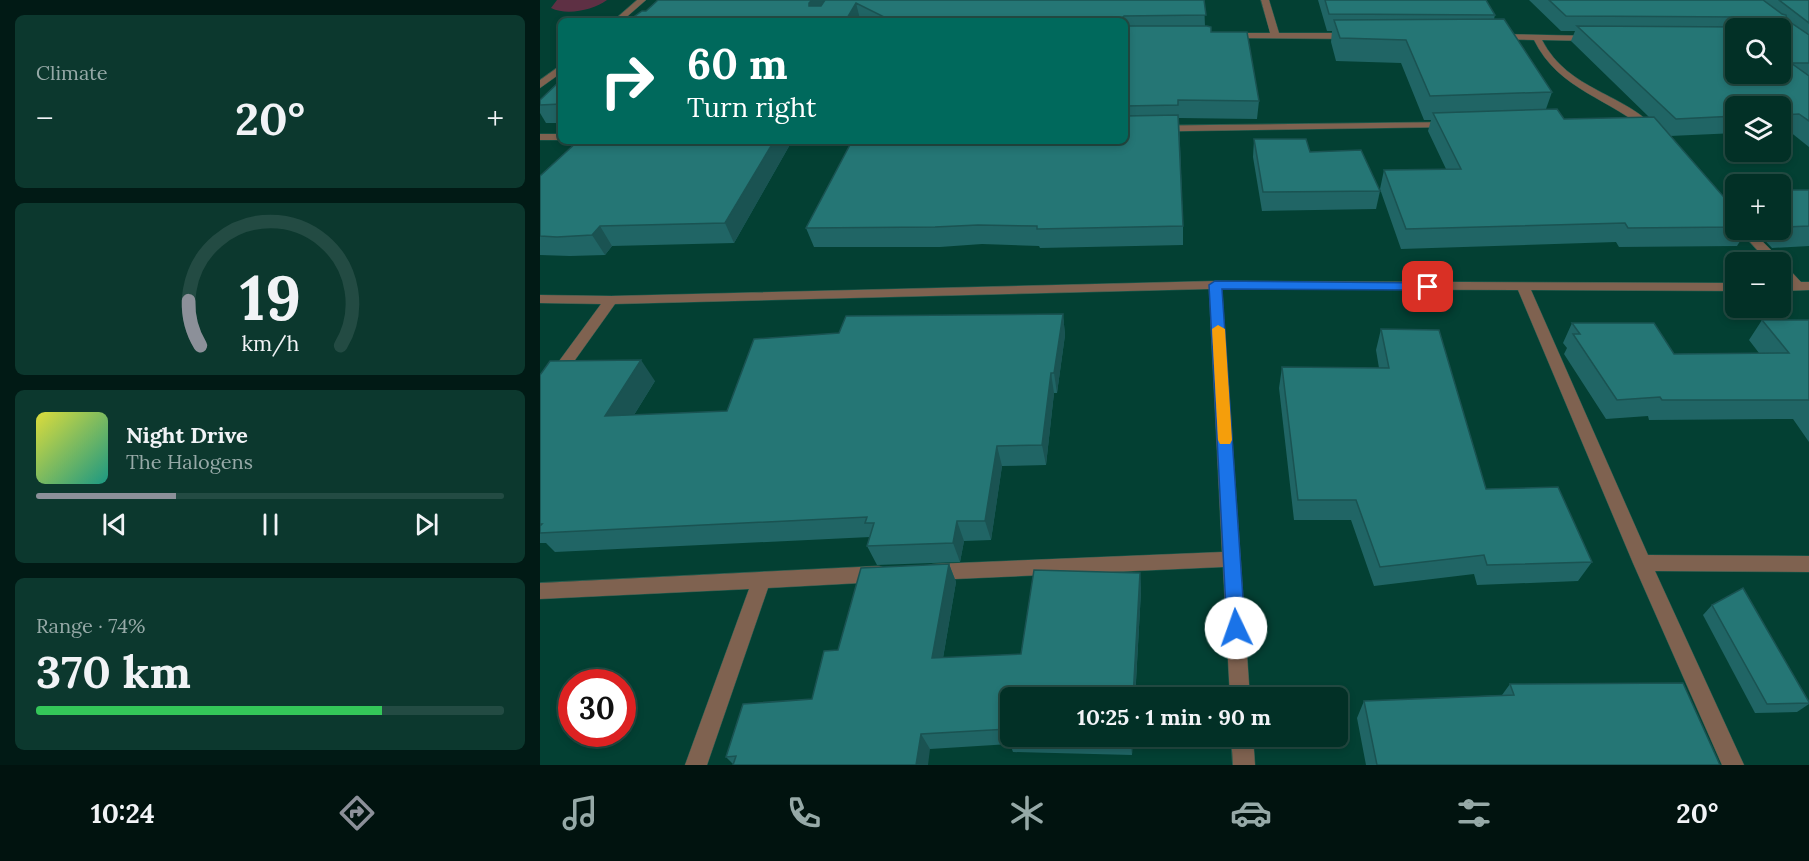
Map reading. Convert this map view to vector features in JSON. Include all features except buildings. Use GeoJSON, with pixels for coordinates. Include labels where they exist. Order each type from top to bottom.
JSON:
{"type":"FeatureCollection","features":[{"type":"Feature","properties":{"kind":"street"},"geometry":{"type":"LineString","coordinates":[[621,18],[642,0]]}},
{"type":"Feature","properties":{"kind":"street"},"geometry":{"type":"LineString","coordinates":[[1265,0],[1275,36]]}},
{"type":"Feature","properties":{"kind":"street"},"geometry":{"type":"LineString","coordinates":[[1217,36],[1359,36]]}},
{"type":"Feature","properties":{"kind":"street"},"geometry":{"type":"LineString","coordinates":[[1490,37],[1607,38]]}},
{"type":"Feature","properties":{"kind":"street"},"geometry":{"type":"LineString","coordinates":[[1537,38],[1550,63],[1593,94],[1642,119],[1665,144]]}},
{"type":"Feature","properties":{"kind":"street"},"geometry":{"type":"LineString","coordinates":[[540,85],[558,70]]}},
{"type":"Feature","properties":{"kind":"street"},"geometry":{"type":"LineString","coordinates":[[1619,120],[1642,119]]}},
{"type":"Feature","properties":{"kind":"street"},"geometry":{"type":"LineString","coordinates":[[1128,129],[1455,124]]}},
{"type":"Feature","properties":{"kind":"street"},"geometry":{"type":"LineString","coordinates":[[540,137],[558,137]]}},
{"type":"Feature","properties":{"kind":"street"},"geometry":{"type":"LineString","coordinates":[[1754,240],[1765,252]]}},
{"type":"Feature","properties":{"kind":"street"},"geometry":{"type":"LineString","coordinates":[[1791,277],[1803,286]]}},
{"type":"Feature","properties":{"kind":"street"},"geometry":{"type":"LineString","coordinates":[[1215,285],[1239,687]]}},
{"type":"Feature","properties":{"kind":"street"},"geometry":{"type":"LineString","coordinates":[[540,299],[611,300],[1215,285],[1725,287]]}},
{"type":"Feature","properties":{"kind":"street"},"geometry":{"type":"LineString","coordinates":[[1523,287],[1642,563],[1733,765]]}},
{"type":"Feature","properties":{"kind":"street"},"geometry":{"type":"LineString","coordinates":[[540,398],[611,300]]}},
{"type":"Feature","properties":{"kind":"street"},"geometry":{"type":"LineString","coordinates":[[915,573],[1233,559]]}},
{"type":"Feature","properties":{"kind":"street"},"geometry":{"type":"LineString","coordinates":[[1642,563],[1809,564]]}},
{"type":"Feature","properties":{"kind":"street"},"geometry":{"type":"LineString","coordinates":[[540,591],[892,574]]}},
{"type":"Feature","properties":{"kind":"street"},"geometry":{"type":"LineString","coordinates":[[696,765],[762,579]]}},
{"type":"Feature","properties":{"kind":"street"},"geometry":{"type":"LineString","coordinates":[[1243,747],[1244,765]]}},
{"type":"Feature","properties":{"kind":"shaded area"},"geometry":{"type":"Polygon","coordinates":[[[557,0],[607,0],[587,9],[565,12],[551,8],[557,0]]]}},
{"type":"Feature","properties":{"kind":"slow traffic"},"geometry":{"type":"LineString","coordinates":[[1218,329],[1225,440]]}},
{"type":"Feature","properties":{"kind":"route"},"geometry":{"type":"LineString","coordinates":[[1236,628],[1215,285],[1428,287]]}}]}
